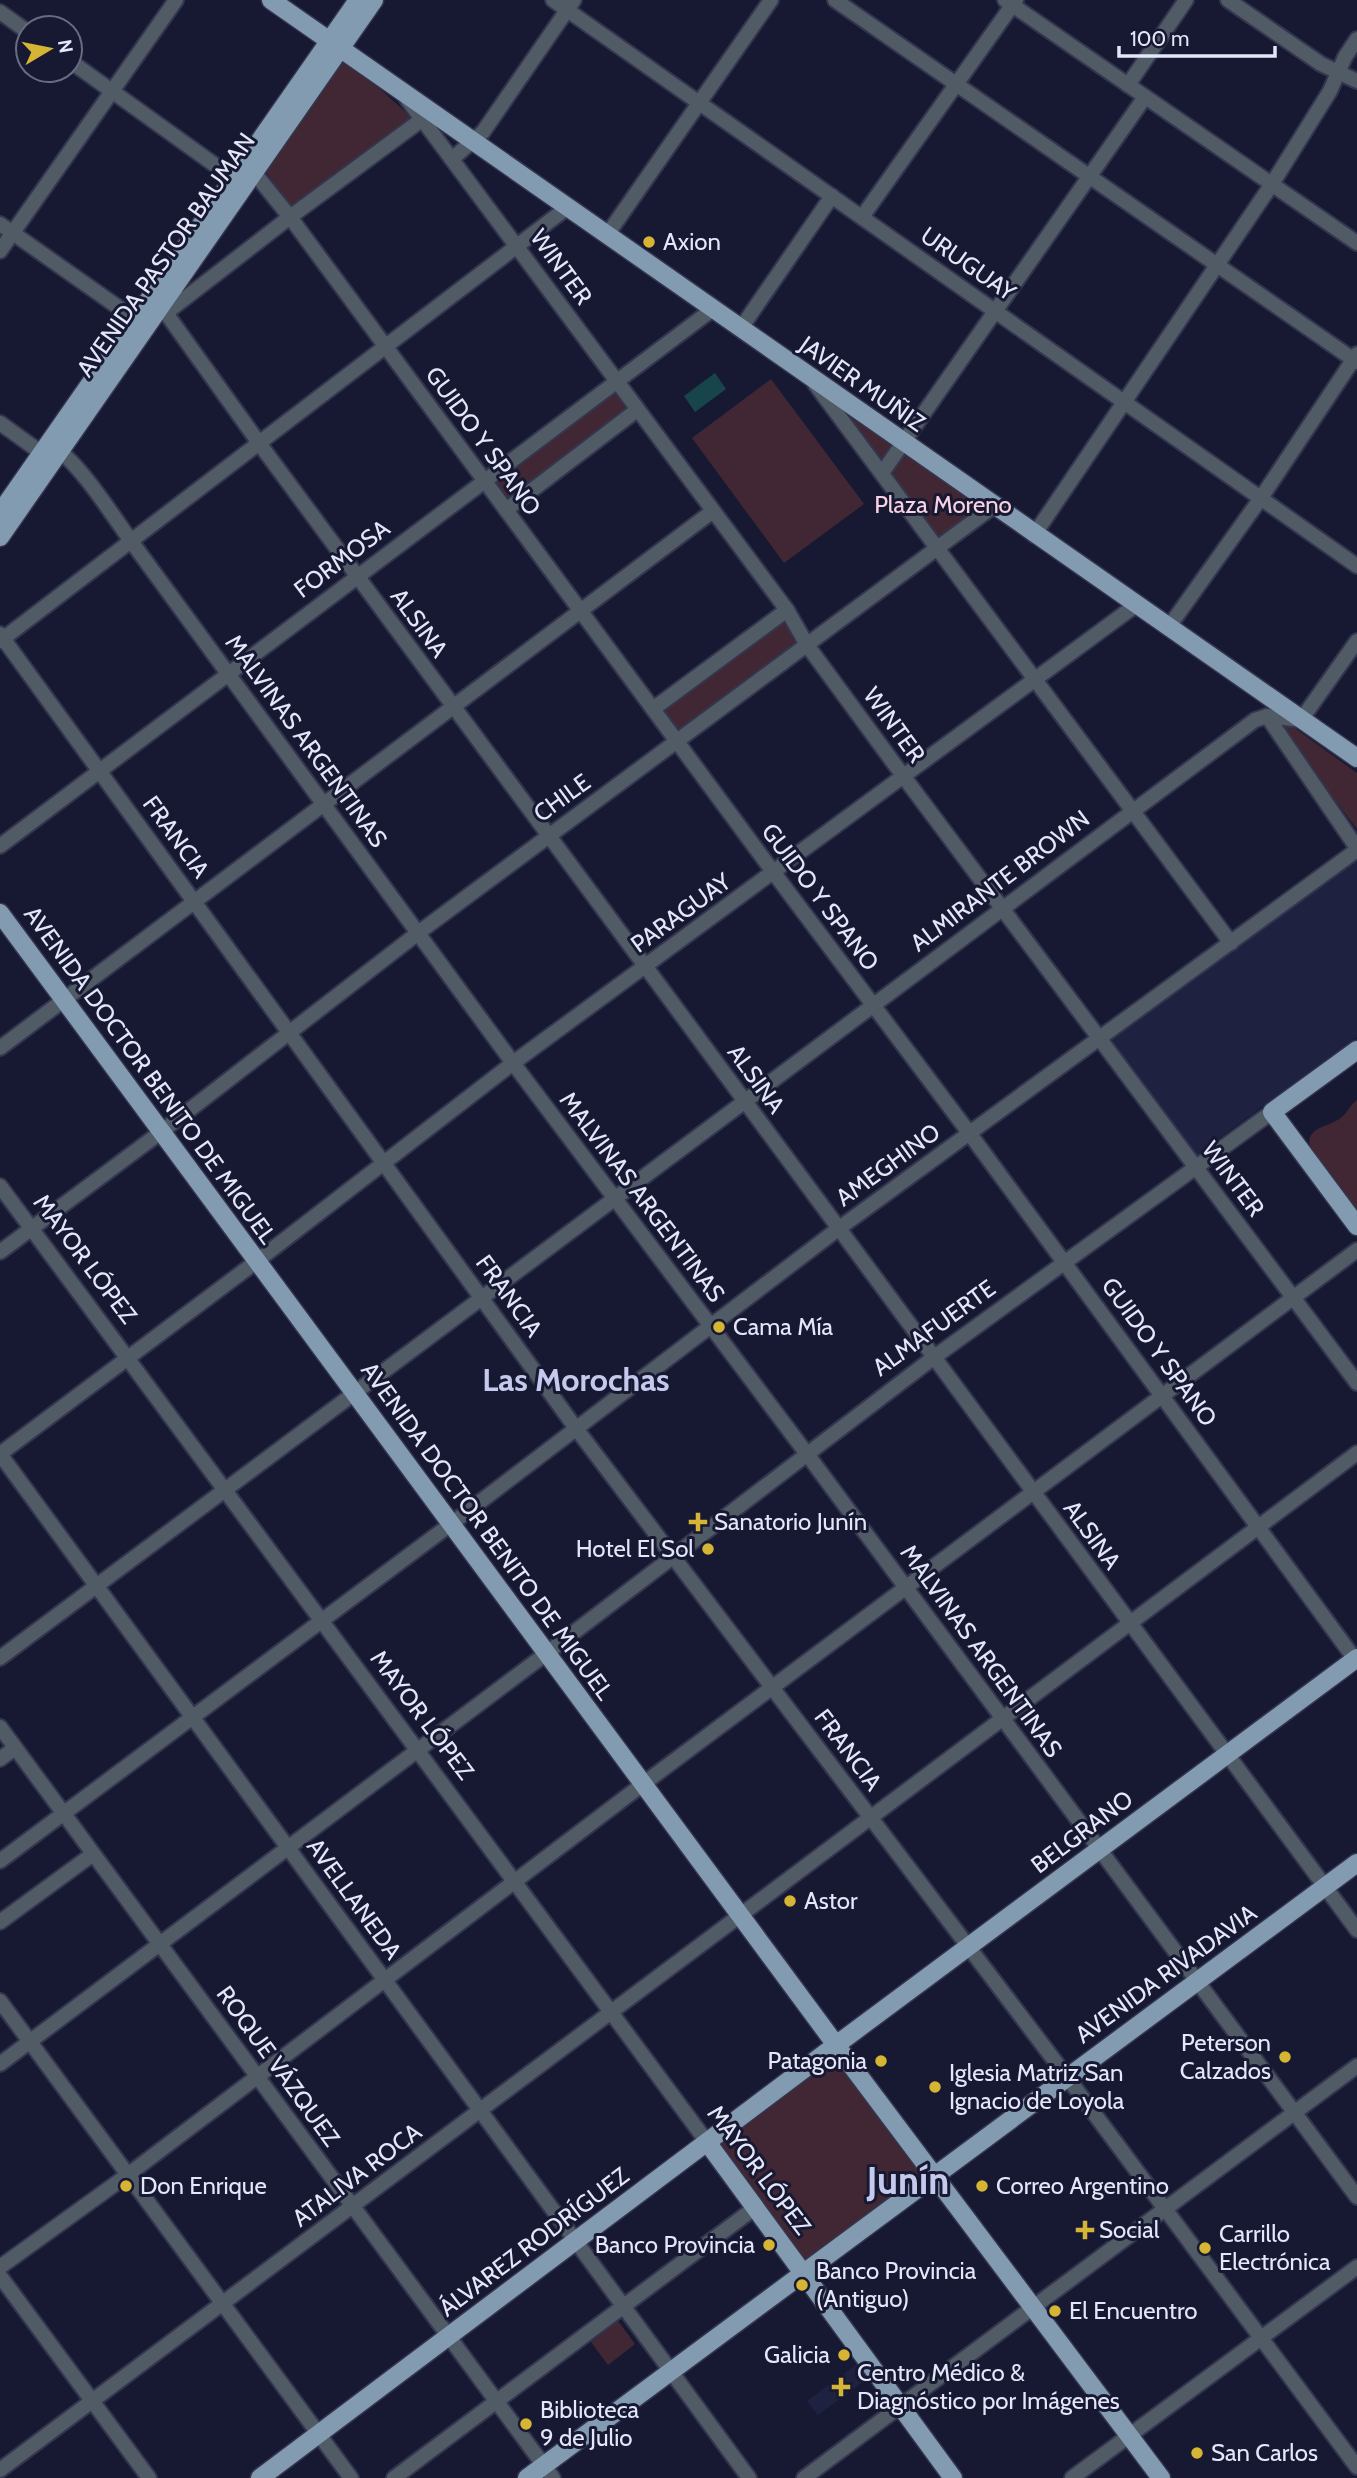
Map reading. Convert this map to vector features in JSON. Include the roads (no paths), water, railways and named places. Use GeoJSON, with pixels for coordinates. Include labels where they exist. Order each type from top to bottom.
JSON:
{"type":"FeatureCollection","features":[{"type":"Feature","properties":{"kind":"main road","name":"JAVIER MUÑIZ"},"geometry":{"type":"LineString","coordinates":[[271,0],[400,90],[427,116],[473,141],[1357,758]]}},
{"type":"Feature","properties":{"kind":"main road","name":"AVENIDA PASTOR BAUMAN"},"geometry":{"type":"LineString","coordinates":[[335,44],[358,0]]}},
{"type":"Feature","properties":{"kind":"main road","name":"AVENIDA PASTOR BAUMAN"},"geometry":{"type":"LineString","coordinates":[[0,537],[51,452],[141,324],[159,306],[249,166],[335,44],[374,0]]}},
{"type":"Feature","properties":{"kind":"main road","name":"AVENIDA PASTOR BAUMAN"},"geometry":{"type":"LineString","coordinates":[[0,513],[51,452]]}},
{"type":"Feature","properties":{"kind":"main road","name":"AVENIDA DOCTOR BENITO DE MIGUEL"},"geometry":{"type":"LineString","coordinates":[[0,914],[836,2045],[1161,2478]]}},
{"type":"Feature","properties":{"kind":"main road","name":"ALMAFUERTE"},"geometry":{"type":"LineString","coordinates":[[1272,1112],[1357,1050]]}},
{"type":"Feature","properties":{"kind":"main road"},"geometry":{"type":"LineString","coordinates":[[1272,1112],[1357,1226]]}},
{"type":"Feature","properties":{"kind":"main road","name":"BELGRANO"},"geometry":{"type":"LineString","coordinates":[[836,2045],[1356,1660]]}},
{"type":"Feature","properties":{"kind":"main road","name":"AVENIDA RIVADAVIA"},"geometry":{"type":"LineString","coordinates":[[527,2478],[548,2472],[671,2372],[1357,1863]]}},
{"type":"Feature","properties":{"kind":"main road","name":"ÁLVAREZ RODRÍGUEZ"},"geometry":{"type":"LineString","coordinates":[[260,2478],[836,2045]]}},
{"type":"Feature","properties":{"kind":"main road","name":"MAYOR LÓPEZ"},"geometry":{"type":"LineString","coordinates":[[707,2142],[953,2478]]}},
{"type":"Feature","properties":{"kind":"street"},"geometry":{"type":"LineString","coordinates":[[0,251],[176,0]]}},
{"type":"Feature","properties":{"kind":"street","name":"URUGUAY"},"geometry":{"type":"LineString","coordinates":[[553,0],[570,5],[700,102],[1357,566]]}},
{"type":"Feature","properties":{"kind":"street"},"geometry":{"type":"LineString","coordinates":[[607,235],[771,0]]}},
{"type":"Feature","properties":{"kind":"street"},"geometry":{"type":"LineString","coordinates":[[835,0],[1356,358],[1168,628]]}},
{"type":"Feature","properties":{"kind":"street"},"geometry":{"type":"LineString","coordinates":[[1128,85],[1186,0]]}},
{"type":"Feature","properties":{"kind":"street"},"geometry":{"type":"LineString","coordinates":[[1228,0],[1321,64],[1357,81]]}},
{"type":"Feature","properties":{"kind":"street"},"geometry":{"type":"LineString","coordinates":[[862,217],[957,84],[1011,2],[1357,243]]}},
{"type":"Feature","properties":{"kind":"street"},"geometry":{"type":"LineString","coordinates":[[452,159],[482,132],[570,5]]}},
{"type":"Feature","properties":{"kind":"street"},"geometry":{"type":"LineString","coordinates":[[1034,535],[1272,184],[1357,38]]}},
{"type":"Feature","properties":{"kind":"street"},"geometry":{"type":"LineString","coordinates":[[84,71],[238,182]]}},
{"type":"Feature","properties":{"kind":"street"},"geometry":{"type":"LineString","coordinates":[[882,473],[1145,97]]}},
{"type":"Feature","properties":{"kind":"street"},"geometry":{"type":"LineString","coordinates":[[159,306],[290,217],[427,116]]}},
{"type":"Feature","properties":{"kind":"street","name":"WINTER"},"geometry":{"type":"LineString","coordinates":[[427,116],[452,159],[787,610],[807,645],[1357,1383]]}},
{"type":"Feature","properties":{"kind":"street","name":"GUIDO Y SPANO"},"geometry":{"type":"LineString","coordinates":[[249,166],[290,217],[970,1134],[1356,1660]]}},
{"type":"Feature","properties":{"kind":"street"},"geometry":{"type":"LineString","coordinates":[[741,328],[832,196]]}},
{"type":"Feature","properties":{"kind":"street"},"geometry":{"type":"LineString","coordinates":[[1,638],[568,207]]}},
{"type":"Feature","properties":{"kind":"street"},"geometry":{"type":"LineString","coordinates":[[0,224],[141,324]]}},
{"type":"Feature","properties":{"kind":"street","name":"ALSINA"},"geometry":{"type":"LineString","coordinates":[[159,306],[1357,1930]]}},
{"type":"Feature","properties":{"kind":"street","name":"FORMOSA"},"geometry":{"type":"LineString","coordinates":[[0,846],[615,380],[713,309]]}},
{"type":"Feature","properties":{"kind":"street"},"geometry":{"type":"LineString","coordinates":[[810,377],[1231,943]]}},
{"type":"Feature","properties":{"kind":"street"},"geometry":{"type":"LineString","coordinates":[[506,510],[637,410]]}},
{"type":"Feature","properties":{"kind":"street","name":"MALVINAS ARGENTINAS"},"geometry":{"type":"LineString","coordinates":[[0,423],[51,452],[131,541],[513,1063],[906,1587],[1357,2197]]}},
{"type":"Feature","properties":{"kind":"street","name":"CHILE"},"geometry":{"type":"LineString","coordinates":[[0,1252],[161,1132],[418,933],[994,506]]}},
{"type":"Feature","properties":{"kind":"street"},"geometry":{"type":"LineString","coordinates":[[0,1048],[713,511]]}},
{"type":"Feature","properties":{"kind":"street","name":"PARAGUAY"},"geometry":{"type":"LineString","coordinates":[[0,1454],[257,1261],[513,1063],[1136,606]]}},
{"type":"Feature","properties":{"kind":"street"},"geometry":{"type":"LineString","coordinates":[[653,709],[787,610]]}},
{"type":"Feature","properties":{"kind":"street","name":"FRANCIA"},"geometry":{"type":"LineString","coordinates":[[1,638],[575,1427],[1067,2077],[1357,2469]]}},
{"type":"Feature","properties":{"kind":"street"},"geometry":{"type":"LineString","coordinates":[[1267,716],[1301,720],[1357,641]]}},
{"type":"Feature","properties":{"kind":"street"},"geometry":{"type":"LineString","coordinates":[[1267,716],[1357,849]]}},
{"type":"Feature","properties":{"kind":"street","name":"ALMIRANTE BROWN"},"geometry":{"type":"LineString","coordinates":[[0,1658],[1001,908],[1255,720],[1267,716]]}},
{"type":"Feature","properties":{"kind":"street","name":"AMEGHINO"},"geometry":{"type":"LineString","coordinates":[[0,1861],[452,1524],[575,1427],[838,1229],[1357,849]]}},
{"type":"Feature","properties":{"kind":"street","name":"ALMAFUERTE"},"geometry":{"type":"LineString","coordinates":[[0,2064],[547,1653],[933,1358],[1272,1112]]}},
{"type":"Feature","properties":{"kind":"street","name":"MAYOR LÓPEZ"},"geometry":{"type":"LineString","coordinates":[[0,1186],[707,2142]]}},
{"type":"Feature","properties":{"kind":"street"},"geometry":{"type":"LineString","coordinates":[[0,2267],[128,2174],[772,1687],[1357,1250]]}},
{"type":"Feature","properties":{"kind":"street","name":"ATALIVA ROCA"},"geometry":{"type":"LineString","coordinates":[[0,2470],[1357,1453]]}},
{"type":"Feature","properties":{"kind":"street","name":"AVELLANEDA"},"geometry":{"type":"LineString","coordinates":[[0,1454],[749,2478]]}},
{"type":"Feature","properties":{"kind":"street","name":"ROQUE VÁZQUEZ"},"geometry":{"type":"LineString","coordinates":[[0,1727],[548,2472]]}},
{"type":"Feature","properties":{"kind":"street"},"geometry":{"type":"LineString","coordinates":[[0,1759],[15,1748]]}},
{"type":"Feature","properties":{"kind":"street"},"geometry":{"type":"LineString","coordinates":[[0,1922],[93,1854]]}},
{"type":"Feature","properties":{"kind":"street"},"geometry":{"type":"LineString","coordinates":[[0,2001],[351,2478]]}},
{"type":"Feature","properties":{"kind":"street"},"geometry":{"type":"LineString","coordinates":[[804,2478],[1357,2066]]}},
{"type":"Feature","properties":{"kind":"street"},"geometry":{"type":"LineString","coordinates":[[394,2478],[756,2207]]}},
{"type":"Feature","properties":{"kind":"street"},"geometry":{"type":"LineString","coordinates":[[1072,2478],[1357,2267]]}},
{"type":"Feature","properties":{"kind":"street"},"geometry":{"type":"LineString","coordinates":[[0,2276],[149,2478]]}},
{"type":"Feature","properties":{"kind":"street"},"geometry":{"type":"LineString","coordinates":[[1347,2478],[1357,2469]]}},
{"type":"Feature","properties":{"kind":"place","name":"Axion"},"geometry":{"type":"Point","coordinates":[649,242]}},
{"type":"Feature","properties":{"kind":"place","name":"Cama Mía"},"geometry":{"type":"Point","coordinates":[719,1327]}},
{"type":"Feature","properties":{"kind":"place","name":"Sanatorio Junín"},"geometry":{"type":"Point","coordinates":[698,1522]}},
{"type":"Feature","properties":{"kind":"place","name":"Hotel El Sol"},"geometry":{"type":"Point","coordinates":[708,1549]}},
{"type":"Feature","properties":{"kind":"place","name":"Astor"},"geometry":{"type":"Point","coordinates":[790,1901]}},
{"type":"Feature","properties":{"kind":"place","name":"Peterson Calzados"},"geometry":{"type":"Point","coordinates":[1285,2057]}},
{"type":"Feature","properties":{"kind":"place","name":"Patagonia"},"geometry":{"type":"Point","coordinates":[881,2061]}},
{"type":"Feature","properties":{"kind":"place","name":"Iglesia Matriz San Ignacio de Loyola"},"geometry":{"type":"Point","coordinates":[935,2087]}},
{"type":"Feature","properties":{"kind":"place","name":"Don Enrique"},"geometry":{"type":"Point","coordinates":[126,2186]}},
{"type":"Feature","properties":{"kind":"place","name":"Correo Argentino"},"geometry":{"type":"Point","coordinates":[982,2186]}},
{"type":"Feature","properties":{"kind":"place","name":"Social"},"geometry":{"type":"Point","coordinates":[1085,2230]}},
{"type":"Feature","properties":{"kind":"place","name":"Banco Provincia"},"geometry":{"type":"Point","coordinates":[769,2245]}},
{"type":"Feature","properties":{"kind":"place","name":"Carrillo Electrónica"},"geometry":{"type":"Point","coordinates":[1205,2248]}},
{"type":"Feature","properties":{"kind":"place","name":"Banco Provincia (Antiguo)"},"geometry":{"type":"Point","coordinates":[802,2285]}},
{"type":"Feature","properties":{"kind":"place","name":"El Encuentro"},"geometry":{"type":"Point","coordinates":[1055,2311]}},
{"type":"Feature","properties":{"kind":"place","name":"Galicia"},"geometry":{"type":"Point","coordinates":[844,2355]}},
{"type":"Feature","properties":{"kind":"place","name":"Centro Médico & Diagnóstico por Imágenes"},"geometry":{"type":"Point","coordinates":[841,2387]}},
{"type":"Feature","properties":{"kind":"place","name":"Biblioteca 9 de Julio"},"geometry":{"type":"Point","coordinates":[526,2424]}},
{"type":"Feature","properties":{"kind":"place","name":"San Carlos"},"geometry":{"type":"Point","coordinates":[1197,2453]}},
{"type":"Feature","properties":{"kind":"district","name":"Las Morochas"},"geometry":{"type":"Point","coordinates":[576,1380]}},
{"type":"Feature","properties":{"kind":"district","name":"Junín"},"geometry":{"type":"Point","coordinates":[908,2181]}},
{"type":"Feature","properties":{"kind":"park label","name":"Plaza Moreno"},"geometry":{"type":"Point","coordinates":[943,505]}}]}
